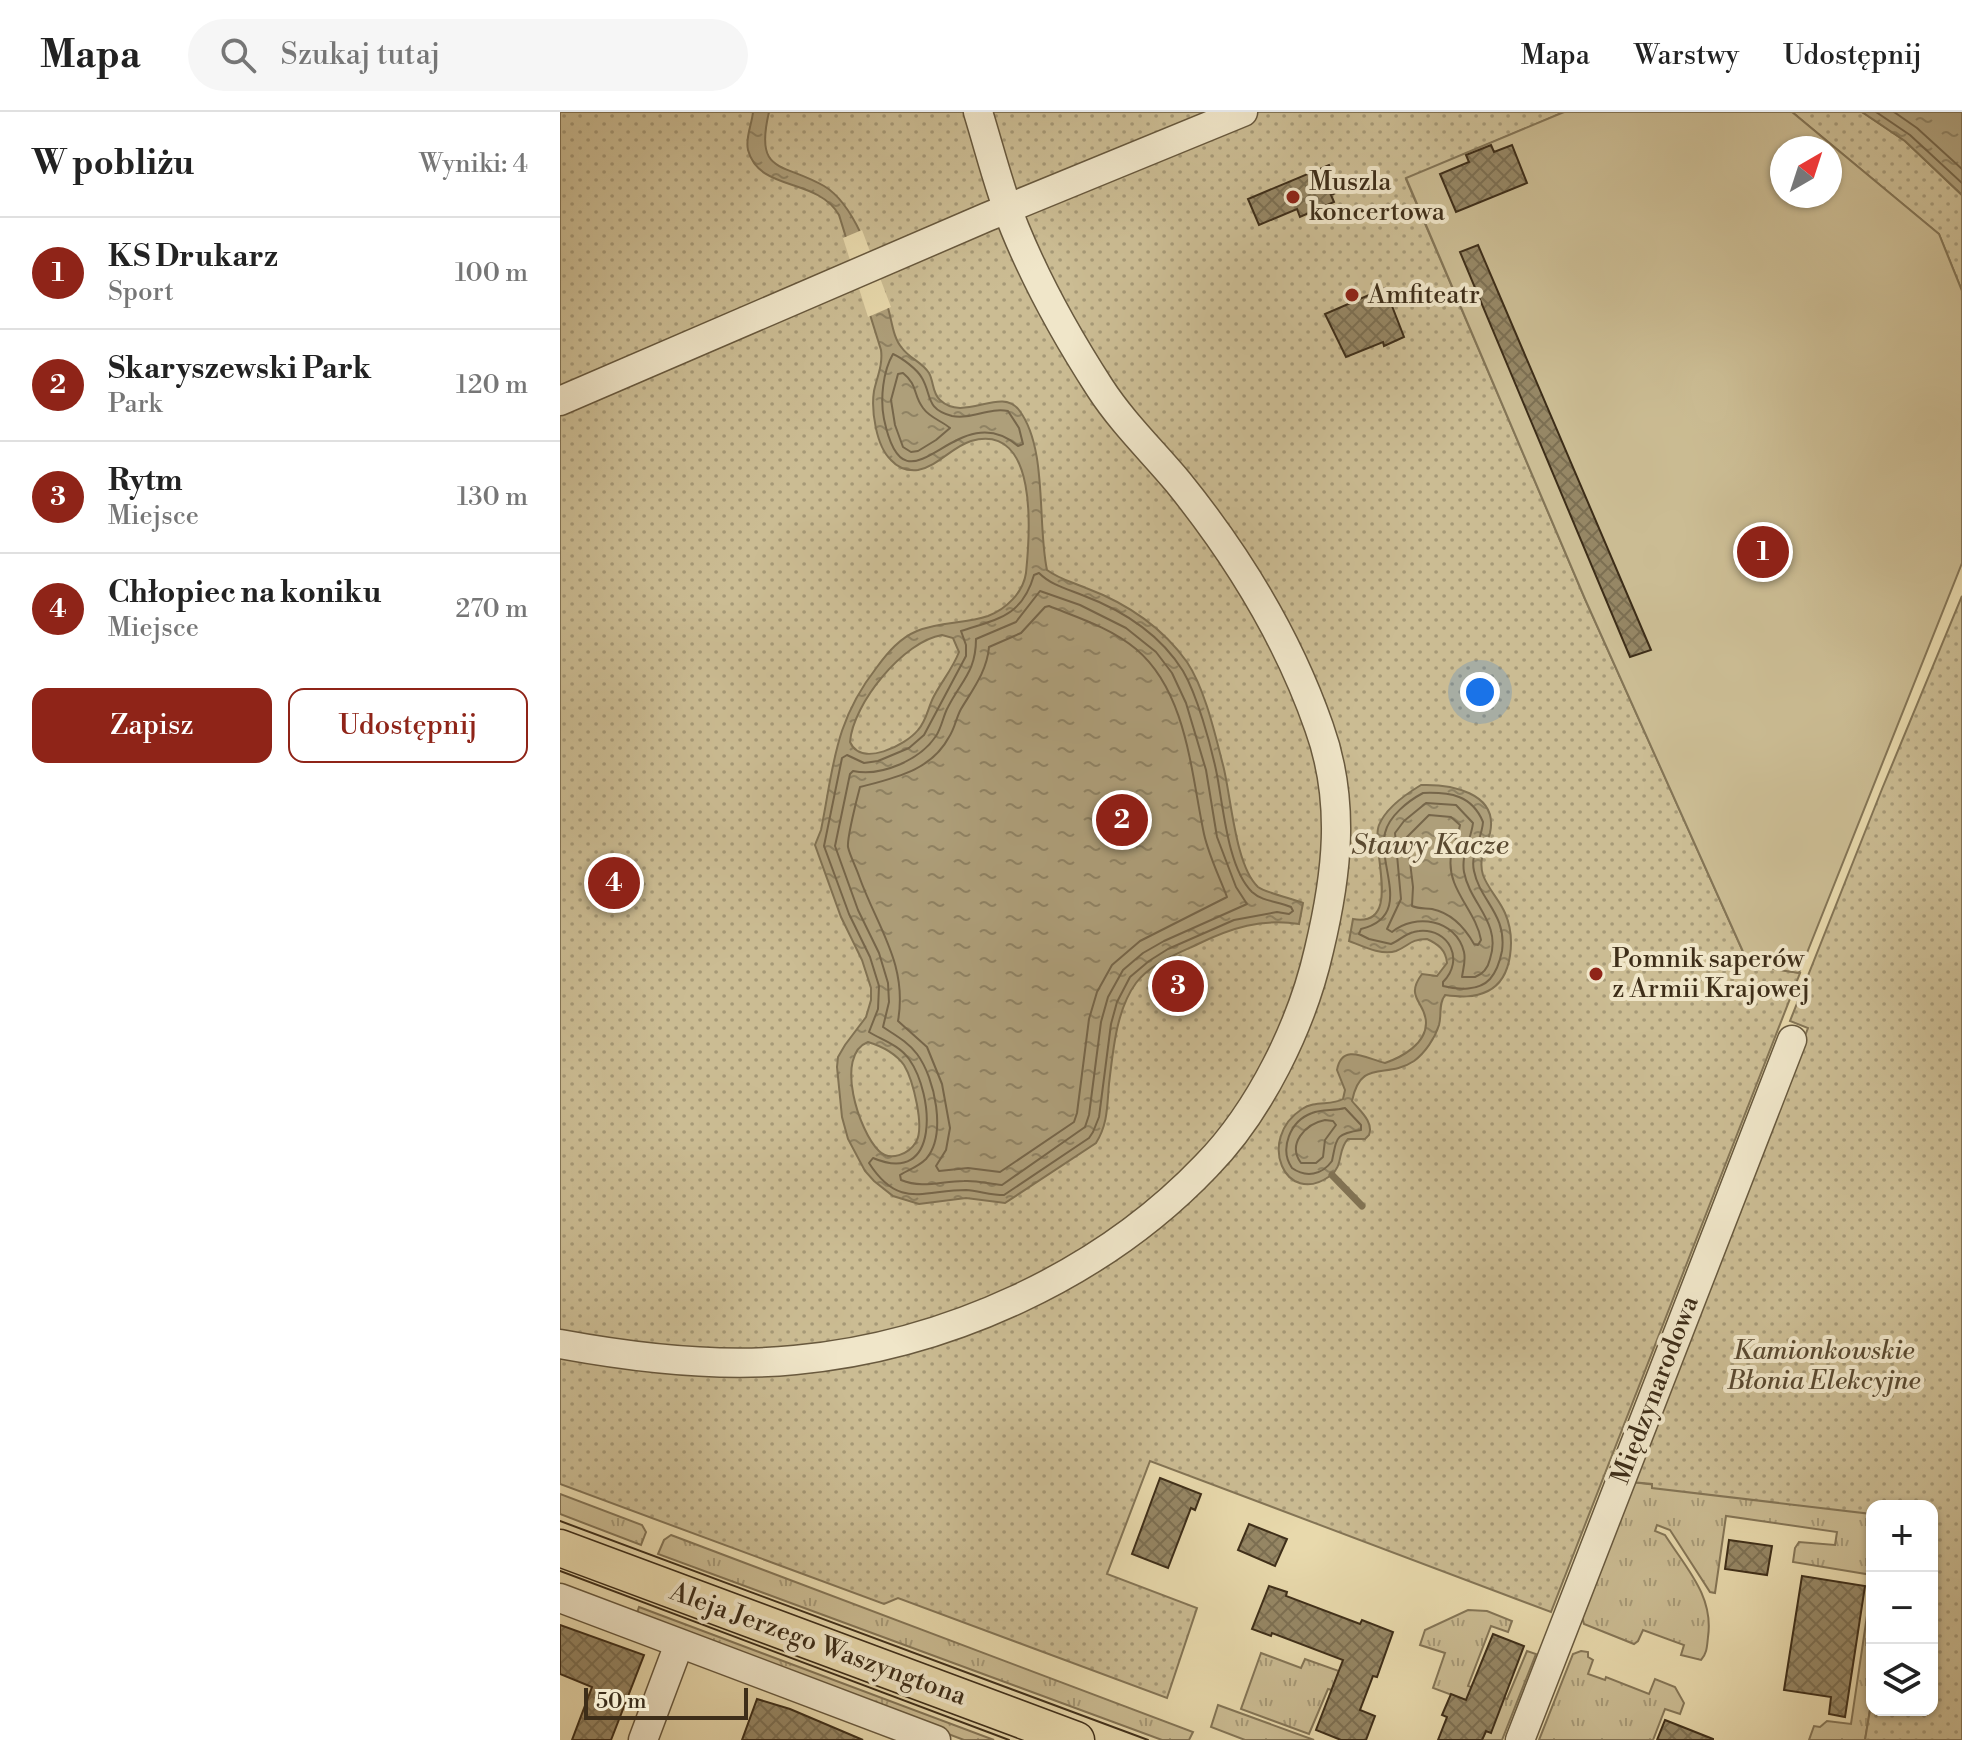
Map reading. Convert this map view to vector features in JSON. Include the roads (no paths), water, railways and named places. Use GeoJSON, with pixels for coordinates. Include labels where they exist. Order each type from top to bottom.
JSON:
{"type":"FeatureCollection","features":[{"type":"Feature","properties":{"kind":"main road","name":"Aleja Jerzego Waszyngtona"},"geometry":{"type":"LineString","coordinates":[[560,1548],[1076,1740]]}},
{"type":"Feature","properties":{"kind":"street"},"geometry":{"type":"LineString","coordinates":[[560,1344],[611,1354],[717,1362],[800,1360],[900,1342],[986,1313],[1052,1282],[1110,1248],[1150,1217],[1208,1164],[1281,1058],[1299,1015],[1323,935],[1337,854],[1333,783],[1320,730],[1285,647],[1234,559],[1179,484],[1102,391],[1046,299],[1008,209],[978,112]]}},
{"type":"Feature","properties":{"kind":"street"},"geometry":{"type":"LineString","coordinates":[[560,401],[1243,112]]}},
{"type":"Feature","properties":{"kind":"street","name":"Międzynarodowa"},"geometry":{"type":"LineString","coordinates":[[1520,1740],[1792,1040]]}},
{"type":"Feature","properties":{"kind":"street","name":"Aleja Jerzego Waszyngtona"},"geometry":{"type":"LineString","coordinates":[[560,1598],[936,1740]]}},
{"type":"Feature","properties":{"kind":"street"},"geometry":{"type":"LineString","coordinates":[[643,1740],[679,1644]]}},
{"type":"Feature","properties":{"kind":"water"},"geometry":{"type":"Polygon","coordinates":[[[753,112],[769,112],[765,132],[769,157],[785,169],[824,186],[847,208],[871,259],[899,344],[929,373],[937,397],[950,406],[960,408],[1002,402],[1019,410],[1028,426],[1038,465],[1047,570],[1129,609],[1155,627],[1187,662],[1209,712],[1239,847],[1250,877],[1261,889],[1303,903],[1299,924],[1259,923],[1235,929],[1173,956],[1142,976],[1129,994],[1116,1032],[1106,1115],[1096,1143],[1005,1203],[966,1198],[919,1204],[893,1196],[865,1171],[848,1139],[842,1117],[838,1057],[866,1017],[871,988],[815,845],[844,726],[863,687],[886,656],[917,631],[995,613],[1013,599],[1021,587],[1026,573],[1029,533],[1026,485],[1019,464],[1009,448],[993,440],[971,441],[918,470],[900,467],[886,454],[878,437],[873,408],[881,350],[839,215],[817,195],[764,173],[754,163],[747,145],[753,112]],[[942,635],[927,640],[897,661],[870,693],[853,726],[850,742],[856,750],[873,754],[884,751],[904,742],[921,726],[959,652],[953,638],[942,635]],[[868,1042],[858,1050],[853,1062],[853,1094],[871,1141],[883,1154],[899,1155],[913,1146],[918,1135],[919,1115],[914,1092],[901,1061],[868,1042]]]}},
{"type":"Feature","properties":{"kind":"water"},"geometry":{"type":"Polygon","coordinates":[[[1862,112],[1962,112],[1962,195],[1905,141],[1862,112]]]}},
{"type":"Feature","properties":{"kind":"water","name":"Stawy Kacze"},"geometry":{"type":"Polygon","coordinates":[[[1421,785],[1458,789],[1480,800],[1487,808],[1491,819],[1490,833],[1482,869],[1508,922],[1511,944],[1507,967],[1497,985],[1488,991],[1467,996],[1445,995],[1435,1035],[1426,1050],[1414,1061],[1368,1074],[1362,1079],[1352,1101],[1368,1121],[1369,1135],[1365,1139],[1348,1139],[1337,1168],[1330,1176],[1314,1184],[1300,1183],[1289,1177],[1282,1166],[1279,1152],[1288,1122],[1307,1106],[1343,1099],[1345,1090],[1337,1070],[1344,1057],[1356,1054],[1385,1063],[1418,1043],[1426,1023],[1415,995],[1417,982],[1422,974],[1437,976],[1447,963],[1441,948],[1427,939],[1413,941],[1390,952],[1372,950],[1349,941],[1353,919],[1368,918],[1377,911],[1381,899],[1379,825],[1391,807],[1421,785]]]}},
{"type":"Feature","properties":{"kind":"waterway"},"geometry":{"type":"LineString","coordinates":[[1332,1175],[1362,1206]]}},
{"type":"Feature","properties":{"kind":"tram line"},"geometry":{"type":"LineString","coordinates":[[560,1521],[1148,1740]]}},
{"type":"Feature","properties":{"kind":"tram line"},"geometry":{"type":"LineString","coordinates":[[560,1571],[1009,1740]]}},
{"type":"Feature","properties":{"kind":"place","name":"Muszla koncertowa"},"geometry":{"type":"Point","coordinates":[1293,197]}},
{"type":"Feature","properties":{"kind":"place","name":"Amfiteatr"},"geometry":{"type":"Point","coordinates":[1352,295]}},
{"type":"Feature","properties":{"kind":"place","name":"KS Drukarz"},"geometry":{"type":"Point","coordinates":[1763,552]}},
{"type":"Feature","properties":{"kind":"place","name":"Skaryszewski Park"},"geometry":{"type":"Point","coordinates":[1122,820]}},
{"type":"Feature","properties":{"kind":"place","name":"Chłopiec na koniku"},"geometry":{"type":"Point","coordinates":[614,883]}},
{"type":"Feature","properties":{"kind":"place","name":"Pomnik saperów z Armii Krajowej"},"geometry":{"type":"Point","coordinates":[1596,974]}},
{"type":"Feature","properties":{"kind":"place","name":"Rytm"},"geometry":{"type":"Point","coordinates":[1178,986]}},
{"type":"Feature","properties":{"kind":"park label","name":"Kamionkowskie Błonia Elekcyjne"},"geometry":{"type":"Point","coordinates":[1824,1366]}}]}
